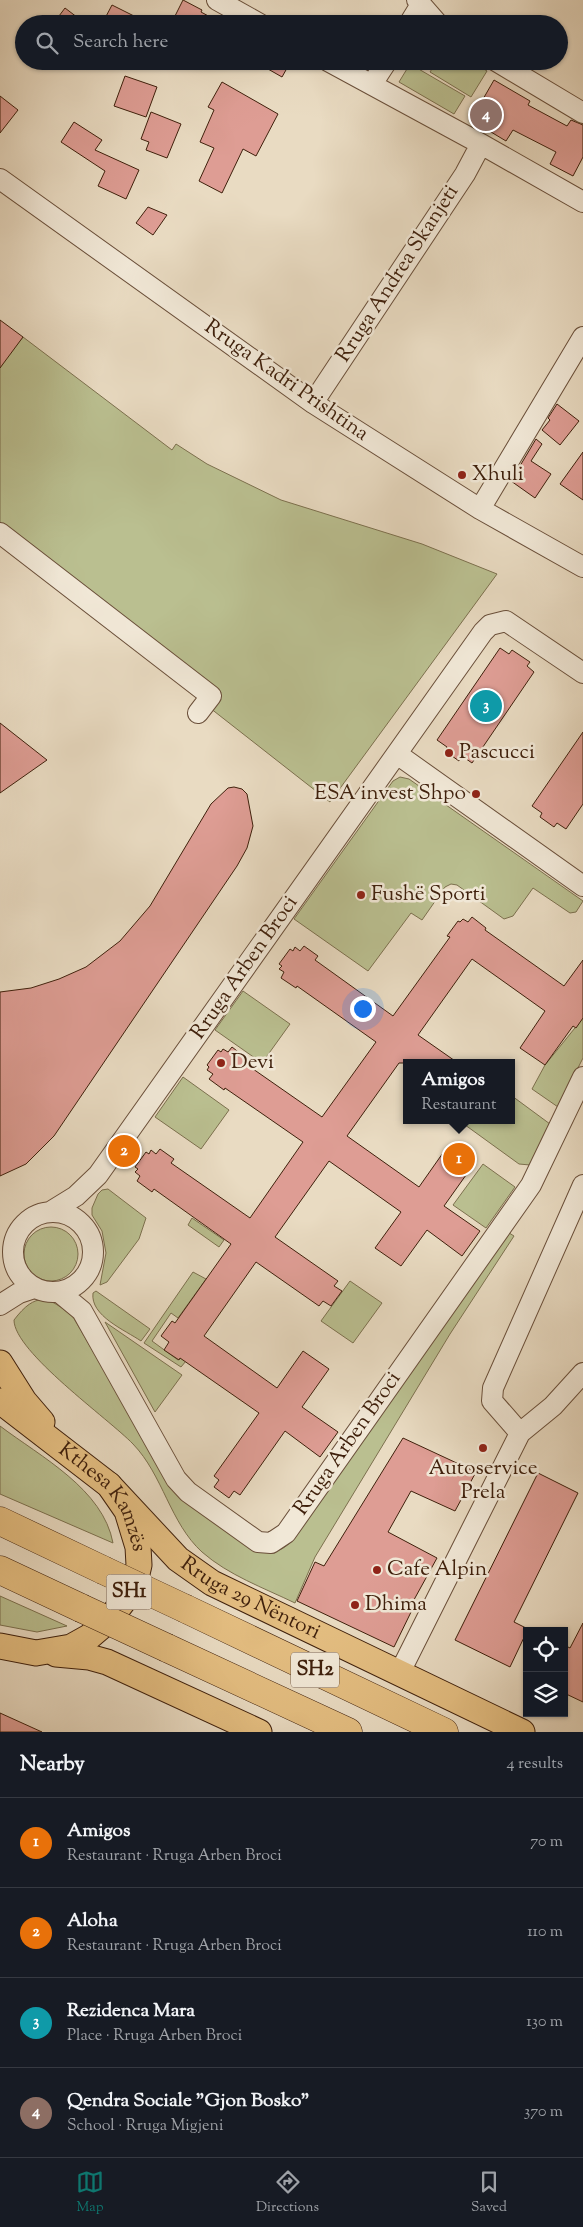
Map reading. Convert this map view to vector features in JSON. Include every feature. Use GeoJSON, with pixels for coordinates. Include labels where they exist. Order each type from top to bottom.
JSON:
{"type":"FeatureCollection","features":[{"type":"Feature","properties":{"kind":"highway","name":"SH2"},"geometry":{"type":"LineString","coordinates":[[0,1521],[444,1732]]}},
{"type":"Feature","properties":{"kind":"highway","name":"SH2"},"geometry":{"type":"LineString","coordinates":[[0,1570],[348,1732]]}},
{"type":"Feature","properties":{"kind":"main road","name":"SH1"},"geometry":{"type":"LineString","coordinates":[[0,1363],[24,1401],[68,1453]]}},
{"type":"Feature","properties":{"kind":"main road","name":"Kthesa Kamzës"},"geometry":{"type":"LineString","coordinates":[[0,1401],[109,1485],[127,1511],[133,1528],[139,1565],[136,1578],[128,1596],[98,1631],[71,1647],[36,1653],[0,1646]]}},
{"type":"Feature","properties":{"kind":"main road","name":"Rruga 29 Nëntori"},"geometry":{"type":"LineString","coordinates":[[109,1485],[178,1559],[212,1583],[522,1732]]}},
{"type":"Feature","properties":{"kind":"main road"},"geometry":{"type":"LineString","coordinates":[[36,1653],[89,1657],[107,1662],[244,1729]]}},
{"type":"Feature","properties":{"kind":"street"},"geometry":{"type":"LineString","coordinates":[[218,0],[244,15]]}},
{"type":"Feature","properties":{"kind":"street"},"geometry":{"type":"LineString","coordinates":[[414,15],[419,3],[430,15]]}},
{"type":"Feature","properties":{"kind":"street"},"geometry":{"type":"LineString","coordinates":[[345,70],[583,202]]}},
{"type":"Feature","properties":{"kind":"street"},"geometry":{"type":"LineString","coordinates":[[372,84],[381,70]]}},
{"type":"Feature","properties":{"kind":"street"},"geometry":{"type":"LineString","coordinates":[[511,70],[583,113]]}},
{"type":"Feature","properties":{"kind":"street","name":"Rruga Andrea Skanjeti"},"geometry":{"type":"LineString","coordinates":[[313,402],[465,174],[481,144]]}},
{"type":"Feature","properties":{"kind":"street","name":"Rruga Kadri Prishtina"},"geometry":{"type":"LineString","coordinates":[[0,179],[313,402],[480,510],[583,567]]}},
{"type":"Feature","properties":{"kind":"street"},"geometry":{"type":"LineString","coordinates":[[480,510],[583,337]]}},
{"type":"Feature","properties":{"kind":"street"},"geometry":{"type":"LineString","coordinates":[[0,533],[211,696],[198,714]]}},
{"type":"Feature","properties":{"kind":"street","name":"Rruga Arben Broci"},"geometry":{"type":"LineString","coordinates":[[0,1258],[15,1239],[20,1228],[28,1220],[50,1212],[76,1196],[92,1182],[482,632],[498,621],[506,621],[583,673]]}},
{"type":"Feature","properties":{"kind":"street"},"geometry":{"type":"LineString","coordinates":[[397,754],[583,886]]}},
{"type":"Feature","properties":{"kind":"street","name":"Rruga Arben Broci"},"geometry":{"type":"LineString","coordinates":[[34,1288],[46,1292],[59,1292],[82,1310],[176,1479],[188,1492],[258,1542],[271,1543],[286,1533],[531,1185],[583,1078]]}},
{"type":"Feature","properties":{"kind":"street","name":"Rruga Arben Broci"},"geometry":{"type":"LineString","coordinates":[[82,1310],[93,1251],[86,1229],[85,1208],[92,1182]]}},
{"type":"Feature","properties":{"kind":"street"},"geometry":{"type":"LineString","coordinates":[[520,1433],[492,1401],[493,1388],[583,1185]]}},
{"type":"Feature","properties":{"kind":"street"},"geometry":{"type":"LineString","coordinates":[[50,1212],[64,1213],[77,1219],[86,1229]]}},
{"type":"Feature","properties":{"kind":"street"},"geometry":{"type":"LineString","coordinates":[[15,1239],[14,1262],[25,1281],[34,1288]]}},
{"type":"Feature","properties":{"kind":"street"},"geometry":{"type":"LineString","coordinates":[[59,1292],[75,1285],[88,1273]]}},
{"type":"Feature","properties":{"kind":"street"},"geometry":{"type":"LineString","coordinates":[[0,1305],[19,1293],[34,1288]]}},
{"type":"Feature","properties":{"kind":"street"},"geometry":{"type":"LineString","coordinates":[[400,1672],[520,1433],[553,1406],[583,1373]]}},
{"type":"Feature","properties":{"kind":"green space"},"geometry":{"type":"Polygon","coordinates":[[[406,70],[420,70],[465,96],[454,114],[399,82],[406,70]]]}},
{"type":"Feature","properties":{"kind":"green space"},"geometry":{"type":"Polygon","coordinates":[[[431,70],[487,71],[471,97],[430,72],[431,70]]]}},
{"type":"Feature","properties":{"kind":"green space"},"geometry":{"type":"Polygon","coordinates":[[[23,337],[172,450],[176,444],[207,464],[281,500],[422,544],[497,574],[330,802],[210,708],[221,692],[0,523],[0,365],[23,337]]]}},
{"type":"Feature","properties":{"kind":"green space"},"geometry":{"type":"Polygon","coordinates":[[[400,777],[409,779],[583,901],[576,912],[570,913],[533,888],[513,916],[504,919],[457,885],[451,884],[445,887],[422,920],[411,913],[368,971],[294,919],[393,781],[400,777]]]}},
{"type":"Feature","properties":{"kind":"green space"},"geometry":{"type":"Polygon","coordinates":[[[243,991],[290,1024],[262,1063],[215,1030],[243,991]]]}},
{"type":"Feature","properties":{"kind":"green space"},"geometry":{"type":"Polygon","coordinates":[[[583,1018],[583,1058],[558,1107],[532,1089],[545,1065],[583,1018]]]}},
{"type":"Feature","properties":{"kind":"green space"},"geometry":{"type":"Polygon","coordinates":[[[183,1077],[229,1110],[201,1149],[155,1117],[183,1077]]]}},
{"type":"Feature","properties":{"kind":"green space"},"geometry":{"type":"Polygon","coordinates":[[[515,1098],[550,1124],[530,1165],[519,1164],[464,1124],[515,1124],[515,1098]]]}},
{"type":"Feature","properties":{"kind":"green space"},"geometry":{"type":"Polygon","coordinates":[[[483,1164],[515,1187],[486,1228],[453,1205],[483,1164]]]}},
{"type":"Feature","properties":{"kind":"green space"},"geometry":{"type":"Polygon","coordinates":[[[108,1189],[146,1218],[139,1239],[107,1282],[100,1285],[106,1253],[102,1231],[92,1215],[92,1208],[98,1194],[102,1190],[108,1189]]]}},
{"type":"Feature","properties":{"kind":"green space"},"geometry":{"type":"Polygon","coordinates":[[[192,1218],[224,1240],[219,1247],[188,1225],[192,1218]]]}},
{"type":"Feature","properties":{"kind":"green space"},"geometry":{"type":"Polygon","coordinates":[[[46,1227],[56,1227],[66,1231],[74,1239],[78,1254],[74,1269],[66,1277],[56,1281],[46,1281],[36,1277],[28,1269],[24,1259],[24,1249],[28,1239],[36,1231],[46,1227]]]}},
{"type":"Feature","properties":{"kind":"green space"},"geometry":{"type":"Polygon","coordinates":[[[506,1231],[514,1236],[450,1334],[315,1557],[295,1603],[223,1568],[202,1552],[182,1527],[143,1456],[121,1433],[45,1367],[18,1333],[14,1320],[29,1304],[43,1300],[50,1301],[73,1317],[167,1477],[262,1550],[274,1551],[281,1549],[291,1542],[506,1231]]]}},
{"type":"Feature","properties":{"kind":"green space"},"geometry":{"type":"Polygon","coordinates":[[[193,1272],[206,1279],[178,1318],[171,1313],[152,1341],[178,1360],[181,1357],[186,1361],[181,1367],[144,1343],[193,1272]]]}},
{"type":"Feature","properties":{"kind":"green space"},"geometry":{"type":"Polygon","coordinates":[[[350,1281],[382,1303],[353,1343],[321,1321],[350,1281]]]}},
{"type":"Feature","properties":{"kind":"green space"},"geometry":{"type":"Polygon","coordinates":[[[96,1291],[150,1329],[141,1341],[110,1322],[97,1309],[93,1293],[96,1291]]]}},
{"type":"Feature","properties":{"kind":"green space"},"geometry":{"type":"Polygon","coordinates":[[[105,1322],[182,1375],[155,1412],[105,1322]]]}},
{"type":"Feature","properties":{"kind":"green space"},"geometry":{"type":"Polygon","coordinates":[[[0,1426],[51,1462],[84,1490],[97,1506],[107,1524],[113,1543],[0,1494],[0,1426]]]}},
{"type":"Feature","properties":{"kind":"green space"},"geometry":{"type":"Polygon","coordinates":[[[0,1596],[67,1626],[37,1632],[0,1625],[0,1596]]]}},
{"type":"Feature","properties":{"kind":"building"},"geometry":{"type":"Polygon","coordinates":[[[183,0],[202,10],[201,12],[206,15],[176,15],[183,0]]]}},
{"type":"Feature","properties":{"kind":"building"},"geometry":{"type":"Polygon","coordinates":[[[112,5],[132,15],[107,15],[112,5]]]}},
{"type":"Feature","properties":{"kind":"building"},"geometry":{"type":"Polygon","coordinates":[[[65,8],[74,15],[60,15],[65,8]]]}},
{"type":"Feature","properties":{"kind":"building"},"geometry":{"type":"Polygon","coordinates":[[[270,70],[286,70],[282,77],[270,70]]]}},
{"type":"Feature","properties":{"kind":"building"},"geometry":{"type":"Polygon","coordinates":[[[125,76],[157,87],[146,117],[114,106],[125,76]]]}},
{"type":"Feature","properties":{"kind":"building"},"geometry":{"type":"Polygon","coordinates":[[[494,80],[530,101],[528,105],[567,126],[571,120],[583,125],[583,157],[573,176],[550,164],[556,152],[513,130],[506,141],[471,120],[494,80]]]}},
{"type":"Feature","properties":{"kind":"building"},"geometry":{"type":"Polygon","coordinates":[[[222,82],[278,114],[256,156],[243,149],[222,193],[199,181],[214,148],[200,142],[214,110],[208,107],[222,82]]]}},
{"type":"Feature","properties":{"kind":"building"},"geometry":{"type":"Polygon","coordinates":[[[0,96],[18,110],[0,133],[0,96]]]}},
{"type":"Feature","properties":{"kind":"building"},"geometry":{"type":"Polygon","coordinates":[[[151,112],[181,124],[167,158],[146,150],[149,142],[141,139],[151,112]]]}},
{"type":"Feature","properties":{"kind":"building"},"geometry":{"type":"Polygon","coordinates":[[[74,122],[102,140],[95,150],[139,170],[126,199],[98,186],[105,171],[61,142],[74,122]]]}},
{"type":"Feature","properties":{"kind":"building"},"geometry":{"type":"Polygon","coordinates":[[[148,207],[167,215],[153,235],[136,223],[148,207]]]}},
{"type":"Feature","properties":{"kind":"building"},"geometry":{"type":"Polygon","coordinates":[[[0,320],[23,337],[0,368],[0,320]]]}},
{"type":"Feature","properties":{"kind":"building"},"geometry":{"type":"Polygon","coordinates":[[[557,404],[579,421],[560,445],[542,430],[550,420],[548,418],[557,404]]]}},
{"type":"Feature","properties":{"kind":"building"},"geometry":{"type":"Polygon","coordinates":[[[536,439],[542,444],[531,461],[551,474],[535,498],[511,481],[536,439]]]}},
{"type":"Feature","properties":{"kind":"building"},"geometry":{"type":"Polygon","coordinates":[[[583,452],[583,500],[560,484],[583,452]]]}},
{"type":"Feature","properties":{"kind":"building"},"geometry":{"type":"Polygon","coordinates":[[[500,648],[509,654],[512,650],[530,662],[527,666],[534,672],[472,763],[462,756],[459,761],[445,751],[447,747],[437,740],[500,648]]]}},
{"type":"Feature","properties":{"kind":"building"},"geometry":{"type":"Polygon","coordinates":[[[0,723],[47,760],[0,793],[0,723]]]}},
{"type":"Feature","properties":{"kind":"building"},"geometry":{"type":"Polygon","coordinates":[[[583,732],[583,804],[566,829],[557,823],[554,827],[540,817],[542,813],[532,806],[583,732]]]}},
{"type":"Feature","properties":{"kind":"building"},"geometry":{"type":"Polygon","coordinates":[[[228,788],[242,789],[247,794],[253,826],[247,848],[237,866],[54,1136],[26,1164],[0,1176],[0,992],[31,988],[59,979],[86,967],[120,941],[150,906],[211,804],[228,788]]]}},
{"type":"Feature","properties":{"kind":"building"},"geometry":{"type":"Polygon","coordinates":[[[472,917],[486,928],[485,930],[564,986],[583,960],[583,1018],[576,1028],[573,1026],[545,1065],[520,1048],[545,1011],[472,959],[418,1035],[452,1059],[403,1059],[403,1063],[399,1063],[347,1136],[419,1187],[445,1150],[471,1168],[444,1206],[480,1231],[462,1256],[427,1230],[401,1266],[375,1248],[401,1212],[329,1161],[275,1237],[338,1281],[334,1286],[342,1291],[331,1306],[323,1301],[319,1306],[256,1262],[204,1336],[277,1388],[303,1351],[329,1369],[302,1407],[338,1432],[320,1457],[285,1431],[240,1495],[234,1491],[229,1498],[214,1487],[219,1480],[214,1476],[259,1413],[180,1358],[179,1360],[164,1350],[169,1342],[161,1336],[172,1321],[175,1323],[231,1244],[154,1189],[152,1192],[137,1181],[140,1176],[135,1172],[138,1169],[135,1167],[146,1152],[149,1154],[151,1150],[156,1154],[160,1149],[174,1159],[171,1163],[250,1218],[303,1142],[209,1079],[213,1074],[207,1070],[209,1067],[207,1065],[218,1050],[221,1052],[223,1049],[228,1052],[232,1047],[246,1058],[243,1062],[322,1117],[376,1042],[297,986],[296,988],[281,978],[284,972],[279,969],[282,966],[279,964],[290,949],[293,951],[295,947],[300,951],[304,946],[318,956],[315,960],[393,1016],[450,937],[447,936],[458,921],[460,922],[463,919],[468,922],[472,917]]]}},
{"type":"Feature","properties":{"kind":"building"},"geometry":{"type":"Polygon","coordinates":[[[403,1438],[476,1472],[455,1511],[411,1491],[388,1532],[437,1558],[410,1607],[413,1608],[394,1647],[297,1601],[315,1562],[324,1566],[403,1438]]]}},
{"type":"Feature","properties":{"kind":"building"},"geometry":{"type":"Polygon","coordinates":[[[538,1473],[578,1493],[514,1622],[524,1627],[523,1640],[510,1667],[455,1640],[538,1473]]]}},
{"type":"Feature","properties":{"kind":"building"},"geometry":{"type":"Polygon","coordinates":[[[583,1623],[583,1702],[568,1695],[568,1647],[570,1648],[583,1623]]]}},
{"type":"Feature","properties":{"kind":"building"},"geometry":{"type":"Polygon","coordinates":[[[0,1713],[42,1732],[0,1732],[0,1713]]]}},
{"type":"Feature","properties":{"kind":"place","name":"Qendra Sociale \"Gjon Bosko\""},"geometry":{"type":"Point","coordinates":[486,115]}},
{"type":"Feature","properties":{"kind":"place","name":"Xhuli"},"geometry":{"type":"Point","coordinates":[462,475]}},
{"type":"Feature","properties":{"kind":"place","name":"Rezidenca Mara"},"geometry":{"type":"Point","coordinates":[486,706]}},
{"type":"Feature","properties":{"kind":"place","name":"Pascucci"},"geometry":{"type":"Point","coordinates":[449,753]}},
{"type":"Feature","properties":{"kind":"place","name":"ESA invest Shpo"},"geometry":{"type":"Point","coordinates":[476,794]}},
{"type":"Feature","properties":{"kind":"place","name":"Fushë Sporti"},"geometry":{"type":"Point","coordinates":[361,895]}},
{"type":"Feature","properties":{"kind":"place","name":"Devi"},"geometry":{"type":"Point","coordinates":[221,1063]}},
{"type":"Feature","properties":{"kind":"place","name":"Aloha"},"geometry":{"type":"Point","coordinates":[124,1151]}},
{"type":"Feature","properties":{"kind":"place","name":"Amigos"},"geometry":{"type":"Point","coordinates":[459,1159]}},
{"type":"Feature","properties":{"kind":"place","name":"Autoservice Prela"},"geometry":{"type":"Point","coordinates":[483,1448]}},
{"type":"Feature","properties":{"kind":"place","name":"Cafe Alpin"},"geometry":{"type":"Point","coordinates":[377,1570]}},
{"type":"Feature","properties":{"kind":"place","name":"Dhima"},"geometry":{"type":"Point","coordinates":[355,1605]}}]}
